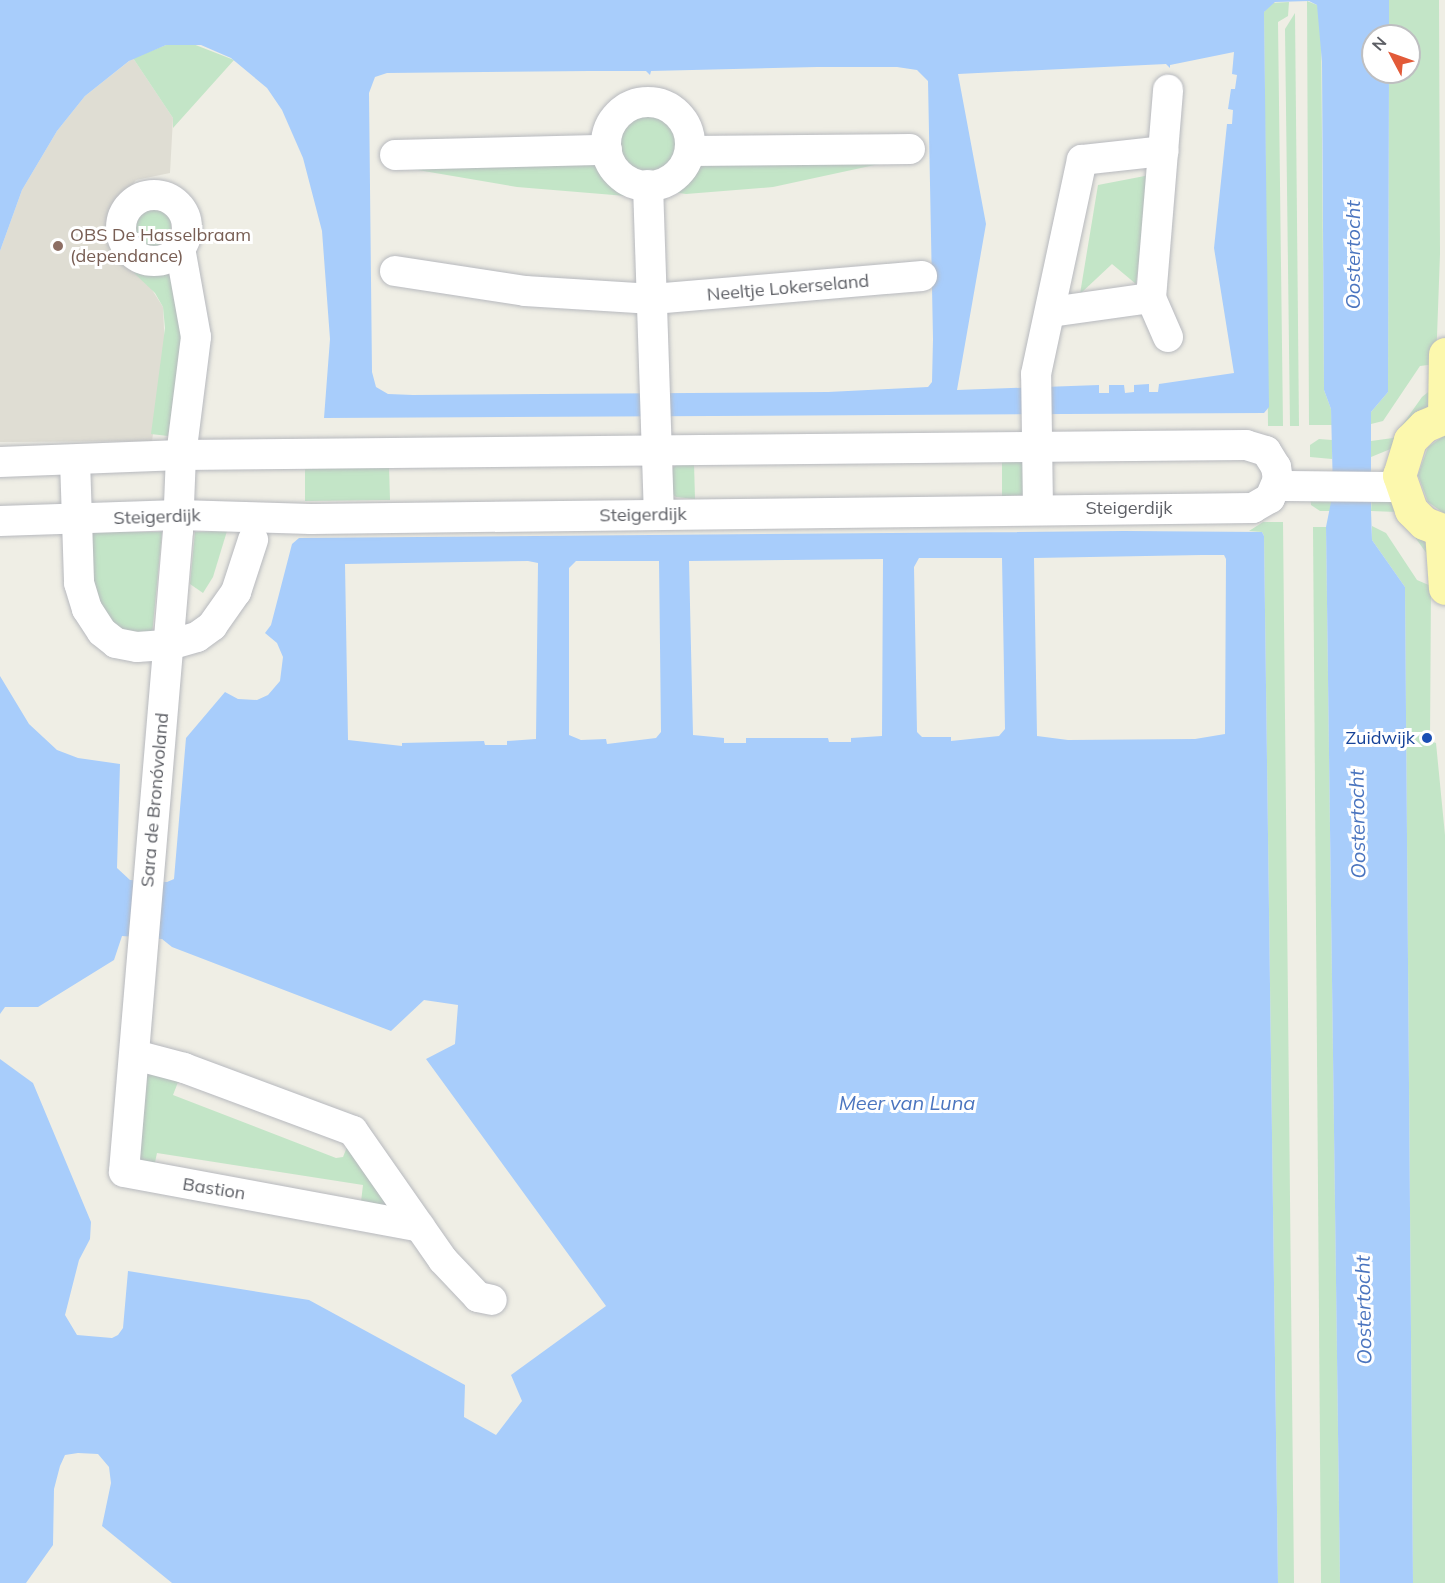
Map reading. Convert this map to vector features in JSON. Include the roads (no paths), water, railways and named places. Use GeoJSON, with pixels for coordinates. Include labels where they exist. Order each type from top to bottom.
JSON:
{"type":"FeatureCollection","features":[{"type":"Feature","properties":{"kind":"main road"},"geometry":{"type":"LineString","coordinates":[[1445,354],[1444,417],[1424,426],[1410,440],[1388,475],[1411,510],[1443,531],[1445,588]]}},
{"type":"Feature","properties":{"kind":"street"},"geometry":{"type":"LineString","coordinates":[[1168,90],[1151,298],[1168,337]]}},
{"type":"Feature","properties":{"kind":"street"},"geometry":{"type":"LineString","coordinates":[[649,102],[676,112],[690,136],[690,151],[686,162],[671,179],[648,185],[626,179],[610,161],[607,150],[607,135],[618,116],[635,104],[649,102]]}},
{"type":"Feature","properties":{"kind":"street"},"geometry":{"type":"LineString","coordinates":[[690,151],[910,149]]}},
{"type":"Feature","properties":{"kind":"street"},"geometry":{"type":"LineString","coordinates":[[395,155],[607,150]]}},
{"type":"Feature","properties":{"kind":"street"},"geometry":{"type":"LineString","coordinates":[[1038,509],[1036,374],[1082,160],[1164,151]]}},
{"type":"Feature","properties":{"kind":"street"},"geometry":{"type":"LineString","coordinates":[[648,185],[659,515]]}},
{"type":"Feature","properties":{"kind":"street","name":"Sara de Bronóvoland"},"geometry":{"type":"LineString","coordinates":[[143,954],[169,645],[182,455],[196,337],[180,248]]}},
{"type":"Feature","properties":{"kind":"street","name":"Neeltje Lokerseland"},"geometry":{"type":"LineString","coordinates":[[395,271],[525,291],[653,299],[922,276]]}},
{"type":"Feature","properties":{"kind":"street"},"geometry":{"type":"LineString","coordinates":[[1051,312],[1151,298]]}},
{"type":"Feature","properties":{"kind":"street"},"geometry":{"type":"LineString","coordinates":[[0,462],[657,440],[1038,435],[1246,445],[1266,452],[1276,476],[1388,475]]}},
{"type":"Feature","properties":{"kind":"street"},"geometry":{"type":"LineString","coordinates":[[75,460],[79,583],[87,609],[102,632],[116,643],[137,647],[169,645],[197,637],[225,610],[247,567],[253,540]]}},
{"type":"Feature","properties":{"kind":"street","name":"Steigerdijk"},"geometry":{"type":"LineString","coordinates":[[0,521],[179,515],[311,519],[1252,508],[1270,498],[1276,476]]}},
{"type":"Feature","properties":{"kind":"street","name":"Bastion"},"geometry":{"type":"LineString","coordinates":[[143,954],[124,1172],[420,1227]]}},
{"type":"Feature","properties":{"kind":"street"},"geometry":{"type":"LineString","coordinates":[[135,1055],[184,1068],[353,1131],[443,1260],[478,1297],[492,1300]]}},
{"type":"Feature","properties":{"kind":"water","name":"Oostertocht"},"geometry":{"type":"Polygon","coordinates":[[[0,0],[1389,0],[1389,24],[1361,24],[1361,84],[1389,84],[1388,392],[1371,412],[1371,511],[1372,540],[1405,587],[1413,1583],[1340,1583],[1326,527],[1333,492],[1331,409],[1324,390],[1322,62],[1317,5],[1309,1],[1275,2],[1264,12],[1269,407],[1264,413],[324,418],[330,339],[322,231],[303,158],[282,110],[267,88],[231,58],[201,45],[166,45],[129,61],[85,96],[57,131],[22,190],[0,251],[0,0]],[[1234,52],[1170,65],[1170,68],[1166,64],[958,74],[986,224],[957,390],[1099,385],[1099,393],[1109,393],[1109,385],[1124,385],[1125,393],[1134,392],[1134,385],[1149,384],[1149,392],[1158,392],[1159,384],[1234,373],[1214,248],[1227,124],[1232,124],[1233,110],[1228,109],[1231,89],[1235,89],[1237,75],[1232,74],[1234,52]],[[897,67],[651,71],[650,75],[646,71],[387,73],[375,77],[369,93],[372,372],[376,387],[388,394],[413,395],[828,392],[928,387],[932,382],[933,339],[928,81],[917,70],[897,67]]]}},
{"type":"Feature","properties":{"kind":"water","name":"Meer van Luna"},"geometry":{"type":"Polygon","coordinates":[[[1124,531],[1262,532],[1264,536],[1278,1583],[172,1583],[102,1526],[111,1483],[109,1467],[98,1454],[78,1453],[65,1455],[60,1466],[54,1489],[53,1545],[26,1583],[0,1583],[0,1059],[33,1083],[91,1222],[90,1239],[79,1260],[65,1315],[77,1335],[112,1338],[118,1335],[123,1328],[128,1271],[309,1300],[465,1385],[464,1417],[496,1435],[522,1401],[511,1375],[606,1306],[426,1059],[455,1044],[458,1005],[424,1000],[391,1031],[172,947],[162,939],[122,936],[114,960],[38,1007],[5,1007],[0,1014],[0,676],[29,724],[57,750],[78,758],[120,764],[117,868],[130,880],[167,882],[174,879],[186,738],[225,692],[238,699],[257,700],[268,695],[280,681],[283,657],[277,643],[265,633],[271,625],[292,544],[299,538],[1124,531]],[[1224,555],[1034,558],[1037,736],[1068,740],[1195,739],[1225,734],[1226,559],[1224,555]],[[919,558],[914,567],[917,732],[922,737],[951,737],[951,741],[999,736],[1005,729],[1002,558],[919,558]],[[883,559],[689,561],[693,735],[724,738],[724,743],[746,743],[746,738],[828,738],[829,742],[851,742],[851,738],[882,736],[883,559]],[[528,561],[345,564],[348,740],[402,746],[402,743],[484,741],[485,745],[507,745],[507,741],[536,739],[538,563],[528,561]],[[576,561],[569,568],[569,735],[581,740],[606,739],[607,744],[656,738],[661,732],[659,561],[576,561]]]}},
{"type":"Feature","properties":{"kind":"place","name":"OBS De Hasselbraam (dependance)"},"geometry":{"type":"Point","coordinates":[58,246]}},
{"type":"Feature","properties":{"kind":"place","name":"Zuidwijk"},"geometry":{"type":"Point","coordinates":[1427,738]}}]}
